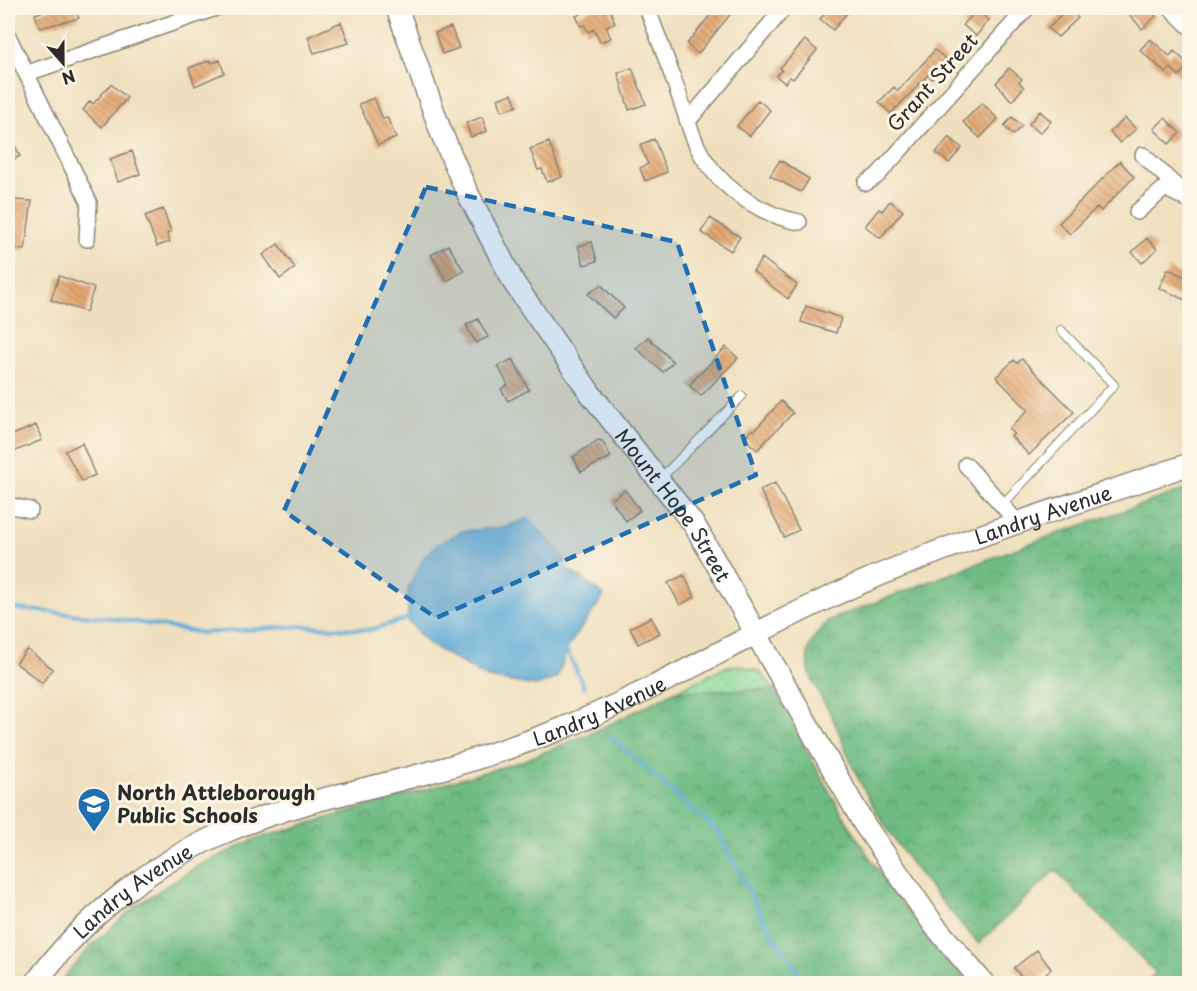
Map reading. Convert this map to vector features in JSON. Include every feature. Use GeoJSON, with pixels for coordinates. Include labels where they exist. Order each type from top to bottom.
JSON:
{"type":"FeatureCollection","features":[{"type":"Feature","properties":{"kind":"street"},"geometry":{"type":"LineString","coordinates":[[28,73],[216,8]]}},
{"type":"Feature","properties":{"kind":"street","name":"Mount Hope Street"},"geometry":{"type":"LineString","coordinates":[[397,8],[441,132],[466,190],[514,283],[590,393],[660,479],[712,551],[864,824],[934,925],[984,984]]}},
{"type":"Feature","properties":{"kind":"street"},"geometry":{"type":"LineString","coordinates":[[647,8],[703,157],[728,185],[778,219],[799,222]]}},
{"type":"Feature","properties":{"kind":"street"},"geometry":{"type":"LineString","coordinates":[[688,121],[784,8]]}},
{"type":"Feature","properties":{"kind":"street","name":"Grant Street"},"geometry":{"type":"LineString","coordinates":[[866,183],[884,168],[1027,8]]}},
{"type":"Feature","properties":{"kind":"street"},"geometry":{"type":"LineString","coordinates":[[1175,8],[1190,23]]}},
{"type":"Feature","properties":{"kind":"street"},"geometry":{"type":"LineString","coordinates":[[8,36],[28,73],[88,202],[87,238]]}},
{"type":"Feature","properties":{"kind":"street"},"geometry":{"type":"LineString","coordinates":[[1143,155],[1190,200]]}},
{"type":"Feature","properties":{"kind":"street"},"geometry":{"type":"LineString","coordinates":[[1137,212],[1165,188],[1190,200]]}},
{"type":"Feature","properties":{"kind":"street","name":"Landry Avenue"},"geometry":{"type":"LineString","coordinates":[[35,984],[79,934],[109,905],[159,868],[205,842],[284,810],[435,771],[556,731],[639,693],[871,578],[1190,464]]}},
{"type":"Feature","properties":{"kind":"street"},"geometry":{"type":"LineString","coordinates":[[966,465],[1019,524]]}},
{"type":"Feature","properties":{"kind":"street"},"geometry":{"type":"LineString","coordinates":[[8,505],[30,510]]}},
{"type":"Feature","properties":{"kind":"lane"},"geometry":{"type":"LineString","coordinates":[[1002,506],[1114,386],[1060,330]]}},
{"type":"Feature","properties":{"kind":"lane"},"geometry":{"type":"LineString","coordinates":[[660,479],[742,396]]}},
{"type":"Feature","properties":{"kind":"highlighted area"},"geometry":{"type":"Polygon","coordinates":[[[426,187],[677,242],[756,475],[436,618],[284,511],[426,187]]]}},
{"type":"Feature","properties":{"kind":"green space"},"geometry":{"type":"Polygon","coordinates":[[[1189,488],[1189,983],[1146,983],[1156,973],[1055,870],[979,944],[913,866],[870,801],[809,670],[808,652],[812,642],[832,619],[1028,544],[1189,488]]]}},
{"type":"Feature","properties":{"kind":"green space"},"geometry":{"type":"Polygon","coordinates":[[[740,665],[760,672],[775,690],[676,691],[728,666],[740,665]]]}},
{"type":"Feature","properties":{"kind":"green space"},"geometry":{"type":"Polygon","coordinates":[[[775,690],[821,777],[872,861],[917,923],[970,983],[58,984],[91,946],[137,905],[196,867],[253,840],[522,761],[596,731],[676,691],[775,690]]]}},
{"type":"Feature","properties":{"kind":"water"},"geometry":{"type":"Polygon","coordinates":[[[528,518],[562,554],[569,571],[604,596],[569,645],[557,678],[536,686],[488,678],[427,643],[408,621],[408,589],[424,557],[439,543],[463,531],[506,527],[528,518]]]}},
{"type":"Feature","properties":{"kind":"building"},"geometry":{"type":"Polygon","coordinates":[[[53,8],[75,8],[79,18],[40,28],[35,14],[53,8]]]}},
{"type":"Feature","properties":{"kind":"building"},"geometry":{"type":"Polygon","coordinates":[[[588,8],[603,8],[605,12],[610,10],[615,23],[606,27],[611,38],[600,42],[594,29],[588,32],[584,25],[581,26],[576,16],[589,10],[588,8]]]}},
{"type":"Feature","properties":{"kind":"building"},"geometry":{"type":"Polygon","coordinates":[[[716,8],[727,8],[732,12],[698,54],[687,44],[716,8]]]}},
{"type":"Feature","properties":{"kind":"building"},"geometry":{"type":"Polygon","coordinates":[[[830,8],[851,8],[833,30],[820,19],[830,8]]]}},
{"type":"Feature","properties":{"kind":"building"},"geometry":{"type":"Polygon","coordinates":[[[1067,8],[1078,18],[1058,37],[1048,29],[1067,8]]]}},
{"type":"Feature","properties":{"kind":"building"},"geometry":{"type":"Polygon","coordinates":[[[1136,8],[1147,8],[1156,16],[1142,29],[1129,14],[1136,8]]]}},
{"type":"Feature","properties":{"kind":"building"},"geometry":{"type":"Polygon","coordinates":[[[976,11],[989,20],[976,36],[963,25],[976,11]]]}},
{"type":"Feature","properties":{"kind":"building"},"geometry":{"type":"Polygon","coordinates":[[[341,22],[349,43],[314,53],[308,37],[341,22]]]}},
{"type":"Feature","properties":{"kind":"building"},"geometry":{"type":"Polygon","coordinates":[[[451,27],[459,48],[442,54],[435,33],[451,27]]]}},
{"type":"Feature","properties":{"kind":"building"},"geometry":{"type":"Polygon","coordinates":[[[1150,39],[1170,56],[1174,51],[1189,65],[1179,76],[1171,68],[1166,73],[1140,50],[1150,39]]]}},
{"type":"Feature","properties":{"kind":"building"},"geometry":{"type":"Polygon","coordinates":[[[805,40],[817,50],[793,79],[790,77],[785,83],[776,76],[782,70],[780,68],[805,40]]]}},
{"type":"Feature","properties":{"kind":"building"},"geometry":{"type":"Polygon","coordinates":[[[935,50],[948,61],[932,79],[928,75],[891,114],[879,102],[894,87],[898,91],[935,50]]]}},
{"type":"Feature","properties":{"kind":"building"},"geometry":{"type":"Polygon","coordinates":[[[211,60],[212,63],[220,60],[224,73],[195,86],[189,68],[211,60]]]}},
{"type":"Feature","properties":{"kind":"building"},"geometry":{"type":"Polygon","coordinates":[[[632,68],[646,104],[629,110],[618,73],[632,68]]]}},
{"type":"Feature","properties":{"kind":"building"},"geometry":{"type":"Polygon","coordinates":[[[1009,68],[1022,79],[1019,82],[1024,87],[1012,101],[996,83],[1009,68]]]}},
{"type":"Feature","properties":{"kind":"building"},"geometry":{"type":"Polygon","coordinates":[[[111,84],[127,98],[102,127],[83,110],[90,101],[93,104],[111,84]]]}},
{"type":"Feature","properties":{"kind":"building"},"geometry":{"type":"Polygon","coordinates":[[[512,94],[517,106],[502,111],[498,99],[512,94]]]}},
{"type":"Feature","properties":{"kind":"building"},"geometry":{"type":"Polygon","coordinates":[[[374,98],[383,119],[387,117],[396,138],[378,145],[359,104],[374,98]]]}},
{"type":"Feature","properties":{"kind":"building"},"geometry":{"type":"Polygon","coordinates":[[[758,100],[770,110],[750,136],[737,126],[758,100]]]}},
{"type":"Feature","properties":{"kind":"building"},"geometry":{"type":"Polygon","coordinates":[[[982,103],[998,119],[980,138],[963,122],[982,103]]]}},
{"type":"Feature","properties":{"kind":"building"},"geometry":{"type":"Polygon","coordinates":[[[1040,111],[1051,121],[1040,133],[1029,124],[1040,111]]]}},
{"type":"Feature","properties":{"kind":"building"},"geometry":{"type":"Polygon","coordinates":[[[482,117],[487,131],[471,137],[466,123],[482,117]]]}},
{"type":"Feature","properties":{"kind":"building"},"geometry":{"type":"Polygon","coordinates":[[[1012,117],[1022,126],[1013,135],[1004,126],[1012,117]]]}},
{"type":"Feature","properties":{"kind":"building"},"geometry":{"type":"Polygon","coordinates":[[[1125,118],[1136,129],[1120,143],[1110,132],[1125,118]]]}},
{"type":"Feature","properties":{"kind":"building"},"geometry":{"type":"Polygon","coordinates":[[[1165,118],[1180,133],[1169,144],[1154,129],[1165,118]]]}},
{"type":"Feature","properties":{"kind":"building"},"geometry":{"type":"Polygon","coordinates":[[[8,132],[20,156],[8,163],[8,132]]]}},
{"type":"Feature","properties":{"kind":"building"},"geometry":{"type":"Polygon","coordinates":[[[949,137],[962,148],[949,163],[936,153],[949,137]]]}},
{"type":"Feature","properties":{"kind":"building"},"geometry":{"type":"Polygon","coordinates":[[[654,139],[667,172],[645,181],[640,168],[648,164],[640,145],[654,139]]]}},
{"type":"Feature","properties":{"kind":"building"},"geometry":{"type":"Polygon","coordinates":[[[549,142],[562,177],[547,182],[542,169],[538,170],[530,149],[549,142]]]}},
{"type":"Feature","properties":{"kind":"building"},"geometry":{"type":"Polygon","coordinates":[[[132,151],[140,174],[118,182],[110,159],[132,151]]]}},
{"type":"Feature","properties":{"kind":"building"},"geometry":{"type":"Polygon","coordinates":[[[780,160],[809,179],[801,192],[770,176],[780,160]]]}},
{"type":"Feature","properties":{"kind":"building"},"geometry":{"type":"Polygon","coordinates":[[[1120,161],[1134,177],[1101,211],[1097,207],[1070,234],[1059,223],[1120,161]]]}},
{"type":"Feature","properties":{"kind":"building"},"geometry":{"type":"Polygon","coordinates":[[[13,200],[32,201],[25,250],[10,249],[13,200]]]}},
{"type":"Feature","properties":{"kind":"building"},"geometry":{"type":"Polygon","coordinates":[[[890,201],[903,211],[880,238],[865,226],[879,209],[882,211],[890,201]]]}},
{"type":"Feature","properties":{"kind":"building"},"geometry":{"type":"Polygon","coordinates":[[[163,209],[171,232],[167,233],[170,242],[157,246],[145,216],[163,209]]]}},
{"type":"Feature","properties":{"kind":"building"},"geometry":{"type":"Polygon","coordinates":[[[710,218],[740,237],[731,251],[701,232],[710,218]]]}},
{"type":"Feature","properties":{"kind":"building"},"geometry":{"type":"Polygon","coordinates":[[[1147,238],[1157,249],[1142,263],[1132,252],[1147,238]]]}},
{"type":"Feature","properties":{"kind":"building"},"geometry":{"type":"Polygon","coordinates":[[[592,242],[597,261],[584,265],[578,246],[592,242]]]}},
{"type":"Feature","properties":{"kind":"building"},"geometry":{"type":"Polygon","coordinates":[[[278,244],[295,268],[280,279],[263,255],[278,244]]]}},
{"type":"Feature","properties":{"kind":"building"},"geometry":{"type":"Polygon","coordinates":[[[448,245],[464,271],[447,281],[431,255],[448,245]]]}},
{"type":"Feature","properties":{"kind":"building"},"geometry":{"type":"Polygon","coordinates":[[[762,258],[797,285],[788,299],[753,271],[762,258]]]}},
{"type":"Feature","properties":{"kind":"building"},"geometry":{"type":"Polygon","coordinates":[[[1168,269],[1190,279],[1190,302],[1159,288],[1168,269]]]}},
{"type":"Feature","properties":{"kind":"building"},"geometry":{"type":"Polygon","coordinates":[[[59,276],[94,288],[86,312],[51,300],[59,276]]]}},
{"type":"Feature","properties":{"kind":"building"},"geometry":{"type":"Polygon","coordinates":[[[601,285],[624,308],[613,318],[588,294],[601,285]]]}},
{"type":"Feature","properties":{"kind":"building"},"geometry":{"type":"Polygon","coordinates":[[[806,306],[841,318],[836,333],[801,322],[806,306]]]}},
{"type":"Feature","properties":{"kind":"building"},"geometry":{"type":"Polygon","coordinates":[[[478,319],[488,337],[476,343],[466,325],[478,319]]]}},
{"type":"Feature","properties":{"kind":"building"},"geometry":{"type":"Polygon","coordinates":[[[648,337],[673,362],[663,372],[636,348],[648,337]]]}},
{"type":"Feature","properties":{"kind":"building"},"geometry":{"type":"Polygon","coordinates":[[[726,347],[738,358],[701,396],[689,385],[726,347]]]}},
{"type":"Feature","properties":{"kind":"building"},"geometry":{"type":"Polygon","coordinates":[[[513,359],[529,390],[508,401],[501,389],[508,385],[498,366],[513,359]]]}},
{"type":"Feature","properties":{"kind":"building"},"geometry":{"type":"Polygon","coordinates":[[[1022,359],[1074,412],[1029,455],[1011,436],[1014,434],[1009,429],[1028,410],[996,377],[1014,360],[1017,363],[1022,359]]]}},
{"type":"Feature","properties":{"kind":"building"},"geometry":{"type":"Polygon","coordinates":[[[781,401],[793,413],[757,450],[744,438],[752,429],[754,431],[781,401]]]}},
{"type":"Feature","properties":{"kind":"building"},"geometry":{"type":"Polygon","coordinates":[[[36,425],[42,440],[8,454],[8,437],[36,425]]]}},
{"type":"Feature","properties":{"kind":"building"},"geometry":{"type":"Polygon","coordinates":[[[598,440],[602,441],[611,457],[581,472],[573,457],[598,440]]]}},
{"type":"Feature","properties":{"kind":"building"},"geometry":{"type":"Polygon","coordinates":[[[82,443],[95,475],[82,481],[65,451],[82,443]]]}},
{"type":"Feature","properties":{"kind":"building"},"geometry":{"type":"Polygon","coordinates":[[[775,483],[799,530],[784,537],[760,490],[775,483]]]}},
{"type":"Feature","properties":{"kind":"building"},"geometry":{"type":"Polygon","coordinates":[[[625,490],[640,510],[626,521],[611,500],[625,490]]]}},
{"type":"Feature","properties":{"kind":"building"},"geometry":{"type":"Polygon","coordinates":[[[684,575],[695,597],[680,605],[668,583],[684,575]]]}},
{"type":"Feature","properties":{"kind":"building"},"geometry":{"type":"Polygon","coordinates":[[[651,617],[660,633],[638,644],[630,628],[651,617]]]}},
{"type":"Feature","properties":{"kind":"building"},"geometry":{"type":"Polygon","coordinates":[[[27,649],[53,669],[42,683],[16,663],[27,649]]]}},
{"type":"Feature","properties":{"kind":"building"},"geometry":{"type":"Polygon","coordinates":[[[1037,950],[1051,969],[1033,984],[1027,984],[1014,968],[1037,950]]]}},
{"type":"Feature","properties":{"kind":"waterway"},"geometry":{"type":"LineString","coordinates":[[9,608],[111,618],[203,633],[302,626],[369,630],[413,617]]}},
{"type":"Feature","properties":{"kind":"waterway"},"geometry":{"type":"LineString","coordinates":[[565,647],[584,687]]}},
{"type":"Feature","properties":{"kind":"waterway"},"geometry":{"type":"LineString","coordinates":[[611,737],[718,832],[769,930],[807,984]]}},
{"type":"Feature","properties":{"kind":"place","name":"North Attleborough Public Schools"},"geometry":{"type":"Point","coordinates":[94,833]}}]}
